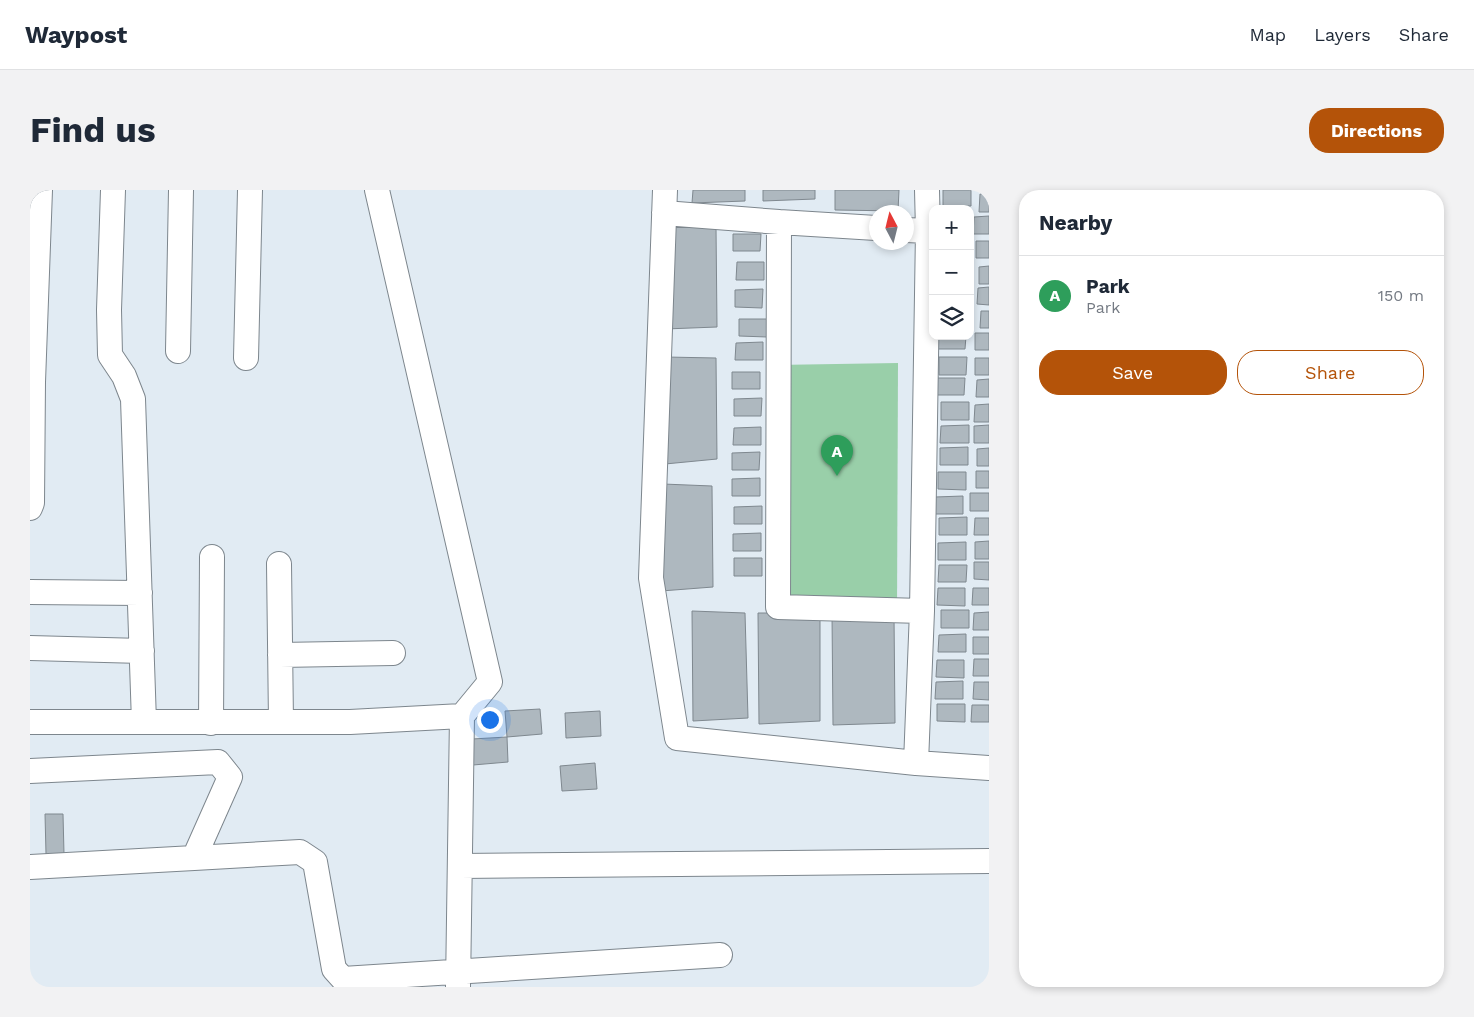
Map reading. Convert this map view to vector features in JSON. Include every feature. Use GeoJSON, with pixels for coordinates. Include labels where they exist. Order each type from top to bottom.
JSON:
{"type":"FeatureCollection","features":[{"type":"Feature","properties":{"kind":"street"},"geometry":{"type":"LineString","coordinates":[[113,190],[109,310],[110,355],[124,376],[133,399],[144,722]]}},
{"type":"Feature","properties":{"kind":"street"},"geometry":{"type":"LineString","coordinates":[[178,351],[181,190]]}},
{"type":"Feature","properties":{"kind":"street"},"geometry":{"type":"LineString","coordinates":[[246,358],[250,190]]}},
{"type":"Feature","properties":{"kind":"street"},"geometry":{"type":"LineString","coordinates":[[377,190],[490,682],[462,716],[458,979]]}},
{"type":"Feature","properties":{"kind":"street"},"geometry":{"type":"LineString","coordinates":[[665,190],[651,578],[677,738],[916,764],[989,768]]}},
{"type":"Feature","properties":{"kind":"street"},"geometry":{"type":"LineString","coordinates":[[916,764],[922,610],[917,230],[927,190]]}},
{"type":"Feature","properties":{"kind":"street"},"geometry":{"type":"LineString","coordinates":[[30,508],[32,503],[32,326],[37,192]]}},
{"type":"Feature","properties":{"kind":"street"},"geometry":{"type":"LineString","coordinates":[[664,213],[869,228]]}},
{"type":"Feature","properties":{"kind":"street"},"geometry":{"type":"LineString","coordinates":[[779,222],[778,608],[922,610]]}},
{"type":"Feature","properties":{"kind":"street"},"geometry":{"type":"LineString","coordinates":[[211,723],[212,557]]}},
{"type":"Feature","properties":{"kind":"street"},"geometry":{"type":"LineString","coordinates":[[279,564],[281,722]]}},
{"type":"Feature","properties":{"kind":"street"},"geometry":{"type":"LineString","coordinates":[[30,592],[140,593]]}},
{"type":"Feature","properties":{"kind":"street"},"geometry":{"type":"LineString","coordinates":[[30,648],[142,651]]}},
{"type":"Feature","properties":{"kind":"street"},"geometry":{"type":"LineString","coordinates":[[280,655],[393,654]]}},
{"type":"Feature","properties":{"kind":"street"},"geometry":{"type":"LineString","coordinates":[[30,722],[350,722],[462,716]]}},
{"type":"Feature","properties":{"kind":"street"},"geometry":{"type":"LineString","coordinates":[[30,770],[218,762],[230,777],[194,858]]}},
{"type":"Feature","properties":{"kind":"street"},"geometry":{"type":"LineString","coordinates":[[30,867],[300,852],[315,862],[334,969],[343,979],[458,979],[720,955]]}},
{"type":"Feature","properties":{"kind":"street"},"geometry":{"type":"LineString","coordinates":[[460,866],[989,861]]}},
{"type":"Feature","properties":{"kind":"green space"},"geometry":{"type":"Polygon","coordinates":[[[898,363],[897,613],[778,607],[775,365],[898,363]]]}},
{"type":"Feature","properties":{"kind":"building"},"geometry":{"type":"Polygon","coordinates":[[[693,190],[745,190],[745,201],[692,203],[693,190]]]}},
{"type":"Feature","properties":{"kind":"building"},"geometry":{"type":"Polygon","coordinates":[[[763,190],[815,190],[815,199],[763,201],[763,190]]]}},
{"type":"Feature","properties":{"kind":"building"},"geometry":{"type":"Polygon","coordinates":[[[835,190],[899,190],[898,205],[869,205],[869,211],[835,210],[835,190]]]}},
{"type":"Feature","properties":{"kind":"building"},"geometry":{"type":"Polygon","coordinates":[[[943,190],[971,190],[971,205],[943,205],[943,190]]]}},
{"type":"Feature","properties":{"kind":"building"},"geometry":{"type":"Polygon","coordinates":[[[980,194],[989,194],[989,212],[979,212],[980,194]]]}},
{"type":"Feature","properties":{"kind":"building"},"geometry":{"type":"Polygon","coordinates":[[[989,216],[989,234],[974,234],[974,217],[989,216]]]}},
{"type":"Feature","properties":{"kind":"building"},"geometry":{"type":"Polygon","coordinates":[[[667,225],[716,226],[717,327],[665,329],[667,225]]]}},
{"type":"Feature","properties":{"kind":"building"},"geometry":{"type":"Polygon","coordinates":[[[733,234],[761,234],[760,251],[733,251],[733,234]]]}},
{"type":"Feature","properties":{"kind":"building"},"geometry":{"type":"Polygon","coordinates":[[[976,241],[989,241],[989,258],[976,258],[976,241]]]}},
{"type":"Feature","properties":{"kind":"building"},"geometry":{"type":"Polygon","coordinates":[[[737,262],[764,262],[764,280],[736,280],[737,262]]]}},
{"type":"Feature","properties":{"kind":"building"},"geometry":{"type":"Polygon","coordinates":[[[989,266],[989,284],[979,284],[979,267],[989,266]]]}},
{"type":"Feature","properties":{"kind":"building"},"geometry":{"type":"Polygon","coordinates":[[[989,287],[989,305],[977,304],[978,288],[989,287]]]}},
{"type":"Feature","properties":{"kind":"building"},"geometry":{"type":"Polygon","coordinates":[[[763,289],[762,308],[735,307],[735,290],[763,289]]]}},
{"type":"Feature","properties":{"kind":"building"},"geometry":{"type":"Polygon","coordinates":[[[981,311],[989,311],[989,328],[980,328],[981,311]]]}},
{"type":"Feature","properties":{"kind":"building"},"geometry":{"type":"Polygon","coordinates":[[[739,319],[767,319],[767,337],[739,336],[739,319]]]}},
{"type":"Feature","properties":{"kind":"building"},"geometry":{"type":"Polygon","coordinates":[[[975,333],[989,333],[989,350],[975,350],[975,333]]]}},
{"type":"Feature","properties":{"kind":"building"},"geometry":{"type":"Polygon","coordinates":[[[938,340],[966,340],[965,349],[937,349],[938,340]]]}},
{"type":"Feature","properties":{"kind":"building"},"geometry":{"type":"Polygon","coordinates":[[[763,342],[763,360],[735,360],[736,343],[763,342]]]}},
{"type":"Feature","properties":{"kind":"building"},"geometry":{"type":"Polygon","coordinates":[[[666,357],[716,358],[717,459],[665,464],[666,357]]]}},
{"type":"Feature","properties":{"kind":"building"},"geometry":{"type":"Polygon","coordinates":[[[939,357],[967,357],[966,375],[939,375],[939,357]]]}},
{"type":"Feature","properties":{"kind":"building"},"geometry":{"type":"Polygon","coordinates":[[[975,358],[989,358],[989,375],[975,375],[975,358]]]}},
{"type":"Feature","properties":{"kind":"building"},"geometry":{"type":"Polygon","coordinates":[[[732,372],[760,372],[760,389],[732,389],[732,372]]]}},
{"type":"Feature","properties":{"kind":"building"},"geometry":{"type":"Polygon","coordinates":[[[937,378],[965,378],[964,395],[937,395],[937,378]]]}},
{"type":"Feature","properties":{"kind":"building"},"geometry":{"type":"Polygon","coordinates":[[[989,379],[989,397],[976,397],[977,380],[989,379]]]}},
{"type":"Feature","properties":{"kind":"building"},"geometry":{"type":"Polygon","coordinates":[[[762,398],[761,416],[734,416],[734,399],[762,398]]]}},
{"type":"Feature","properties":{"kind":"building"},"geometry":{"type":"Polygon","coordinates":[[[941,402],[969,402],[969,420],[941,420],[941,402]]]}},
{"type":"Feature","properties":{"kind":"building"},"geometry":{"type":"Polygon","coordinates":[[[989,404],[989,422],[974,422],[975,405],[989,404]]]}},
{"type":"Feature","properties":{"kind":"building"},"geometry":{"type":"Polygon","coordinates":[[[969,425],[969,443],[940,443],[941,426],[969,425]]]}},
{"type":"Feature","properties":{"kind":"building"},"geometry":{"type":"Polygon","coordinates":[[[989,425],[989,443],[974,443],[974,426],[989,425]]]}},
{"type":"Feature","properties":{"kind":"building"},"geometry":{"type":"Polygon","coordinates":[[[761,427],[761,445],[733,445],[734,428],[761,427]]]}},
{"type":"Feature","properties":{"kind":"building"},"geometry":{"type":"Polygon","coordinates":[[[968,447],[968,465],[940,465],[940,448],[968,447]]]}},
{"type":"Feature","properties":{"kind":"building"},"geometry":{"type":"Polygon","coordinates":[[[989,448],[989,466],[977,466],[977,449],[989,448]]]}},
{"type":"Feature","properties":{"kind":"building"},"geometry":{"type":"Polygon","coordinates":[[[760,452],[759,470],[732,470],[732,453],[760,452]]]}},
{"type":"Feature","properties":{"kind":"building"},"geometry":{"type":"Polygon","coordinates":[[[976,471],[989,471],[989,488],[976,488],[976,471]]]}},
{"type":"Feature","properties":{"kind":"building"},"geometry":{"type":"Polygon","coordinates":[[[938,472],[966,472],[966,490],[938,489],[938,472]]]}},
{"type":"Feature","properties":{"kind":"building"},"geometry":{"type":"Polygon","coordinates":[[[760,478],[760,496],[732,496],[732,479],[760,478]]]}},
{"type":"Feature","properties":{"kind":"building"},"geometry":{"type":"Polygon","coordinates":[[[663,484],[712,486],[713,587],[661,591],[663,484]]]}},
{"type":"Feature","properties":{"kind":"building"},"geometry":{"type":"Polygon","coordinates":[[[970,493],[989,493],[989,511],[970,511],[970,493]]]}},
{"type":"Feature","properties":{"kind":"building"},"geometry":{"type":"Polygon","coordinates":[[[963,496],[963,514],[935,514],[935,497],[963,496]]]}},
{"type":"Feature","properties":{"kind":"building"},"geometry":{"type":"Polygon","coordinates":[[[762,506],[762,524],[734,524],[734,507],[762,506]]]}},
{"type":"Feature","properties":{"kind":"building"},"geometry":{"type":"Polygon","coordinates":[[[967,517],[967,535],[939,535],[939,518],[967,517]]]}},
{"type":"Feature","properties":{"kind":"building"},"geometry":{"type":"Polygon","coordinates":[[[975,518],[989,518],[989,535],[974,535],[975,518]]]}},
{"type":"Feature","properties":{"kind":"building"},"geometry":{"type":"Polygon","coordinates":[[[761,533],[761,551],[733,551],[733,534],[761,533]]]}},
{"type":"Feature","properties":{"kind":"building"},"geometry":{"type":"Polygon","coordinates":[[[989,541],[989,559],[975,559],[975,542],[989,541]]]}},
{"type":"Feature","properties":{"kind":"building"},"geometry":{"type":"Polygon","coordinates":[[[966,542],[966,560],[938,560],[938,543],[966,542]]]}},
{"type":"Feature","properties":{"kind":"building"},"geometry":{"type":"Polygon","coordinates":[[[734,558],[762,558],[762,576],[734,576],[734,558]]]}},
{"type":"Feature","properties":{"kind":"building"},"geometry":{"type":"Polygon","coordinates":[[[974,562],[989,562],[989,580],[974,579],[974,562]]]}},
{"type":"Feature","properties":{"kind":"building"},"geometry":{"type":"Polygon","coordinates":[[[939,565],[967,565],[966,582],[938,582],[939,565]]]}},
{"type":"Feature","properties":{"kind":"building"},"geometry":{"type":"Polygon","coordinates":[[[938,588],[965,588],[965,606],[937,605],[938,588]]]}},
{"type":"Feature","properties":{"kind":"building"},"geometry":{"type":"Polygon","coordinates":[[[973,588],[989,588],[989,605],[972,605],[973,588]]]}},
{"type":"Feature","properties":{"kind":"building"},"geometry":{"type":"Polygon","coordinates":[[[941,610],[969,610],[969,628],[941,628],[941,610]]]}},
{"type":"Feature","properties":{"kind":"building"},"geometry":{"type":"Polygon","coordinates":[[[692,611],[745,613],[748,718],[693,721],[692,611]]]}},
{"type":"Feature","properties":{"kind":"building"},"geometry":{"type":"Polygon","coordinates":[[[989,612],[989,630],[973,630],[974,613],[989,612]]]}},
{"type":"Feature","properties":{"kind":"building"},"geometry":{"type":"Polygon","coordinates":[[[758,613],[820,613],[820,721],[759,724],[758,613]]]}},
{"type":"Feature","properties":{"kind":"building"},"geometry":{"type":"Polygon","coordinates":[[[832,615],[894,615],[895,723],[833,725],[832,615]]]}},
{"type":"Feature","properties":{"kind":"building"},"geometry":{"type":"Polygon","coordinates":[[[966,634],[966,652],[938,652],[939,635],[966,634]]]}},
{"type":"Feature","properties":{"kind":"building"},"geometry":{"type":"Polygon","coordinates":[[[973,637],[989,637],[989,654],[973,654],[973,637]]]}},
{"type":"Feature","properties":{"kind":"building"},"geometry":{"type":"Polygon","coordinates":[[[974,659],[989,659],[989,676],[973,676],[974,659]]]}},
{"type":"Feature","properties":{"kind":"building"},"geometry":{"type":"Polygon","coordinates":[[[937,660],[964,660],[964,678],[936,677],[937,660]]]}},
{"type":"Feature","properties":{"kind":"building"},"geometry":{"type":"Polygon","coordinates":[[[963,681],[963,699],[935,699],[936,682],[963,681]]]}},
{"type":"Feature","properties":{"kind":"building"},"geometry":{"type":"Polygon","coordinates":[[[974,682],[989,682],[989,700],[973,699],[974,682]]]}},
{"type":"Feature","properties":{"kind":"building"},"geometry":{"type":"Polygon","coordinates":[[[937,704],[965,704],[965,722],[937,721],[937,704]]]}},
{"type":"Feature","properties":{"kind":"building"},"geometry":{"type":"Polygon","coordinates":[[[972,705],[989,705],[989,722],[971,722],[972,705]]]}},
{"type":"Feature","properties":{"kind":"building"},"geometry":{"type":"Polygon","coordinates":[[[540,709],[542,734],[507,737],[505,711],[540,709]]]}},
{"type":"Feature","properties":{"kind":"building"},"geometry":{"type":"Polygon","coordinates":[[[600,711],[601,736],[566,738],[565,713],[600,711]]]}},
{"type":"Feature","properties":{"kind":"building"},"geometry":{"type":"Polygon","coordinates":[[[507,737],[508,762],[473,765],[472,739],[507,737]]]}},
{"type":"Feature","properties":{"kind":"building"},"geometry":{"type":"Polygon","coordinates":[[[595,763],[597,789],[562,791],[560,766],[595,763]]]}},
{"type":"Feature","properties":{"kind":"building"},"geometry":{"type":"Polygon","coordinates":[[[45,814],[63,814],[64,854],[46,854],[45,814]]]}},
{"type":"Feature","properties":{"kind":"place","name":"Park"},"geometry":{"type":"Point","coordinates":[837,476]}}]}
